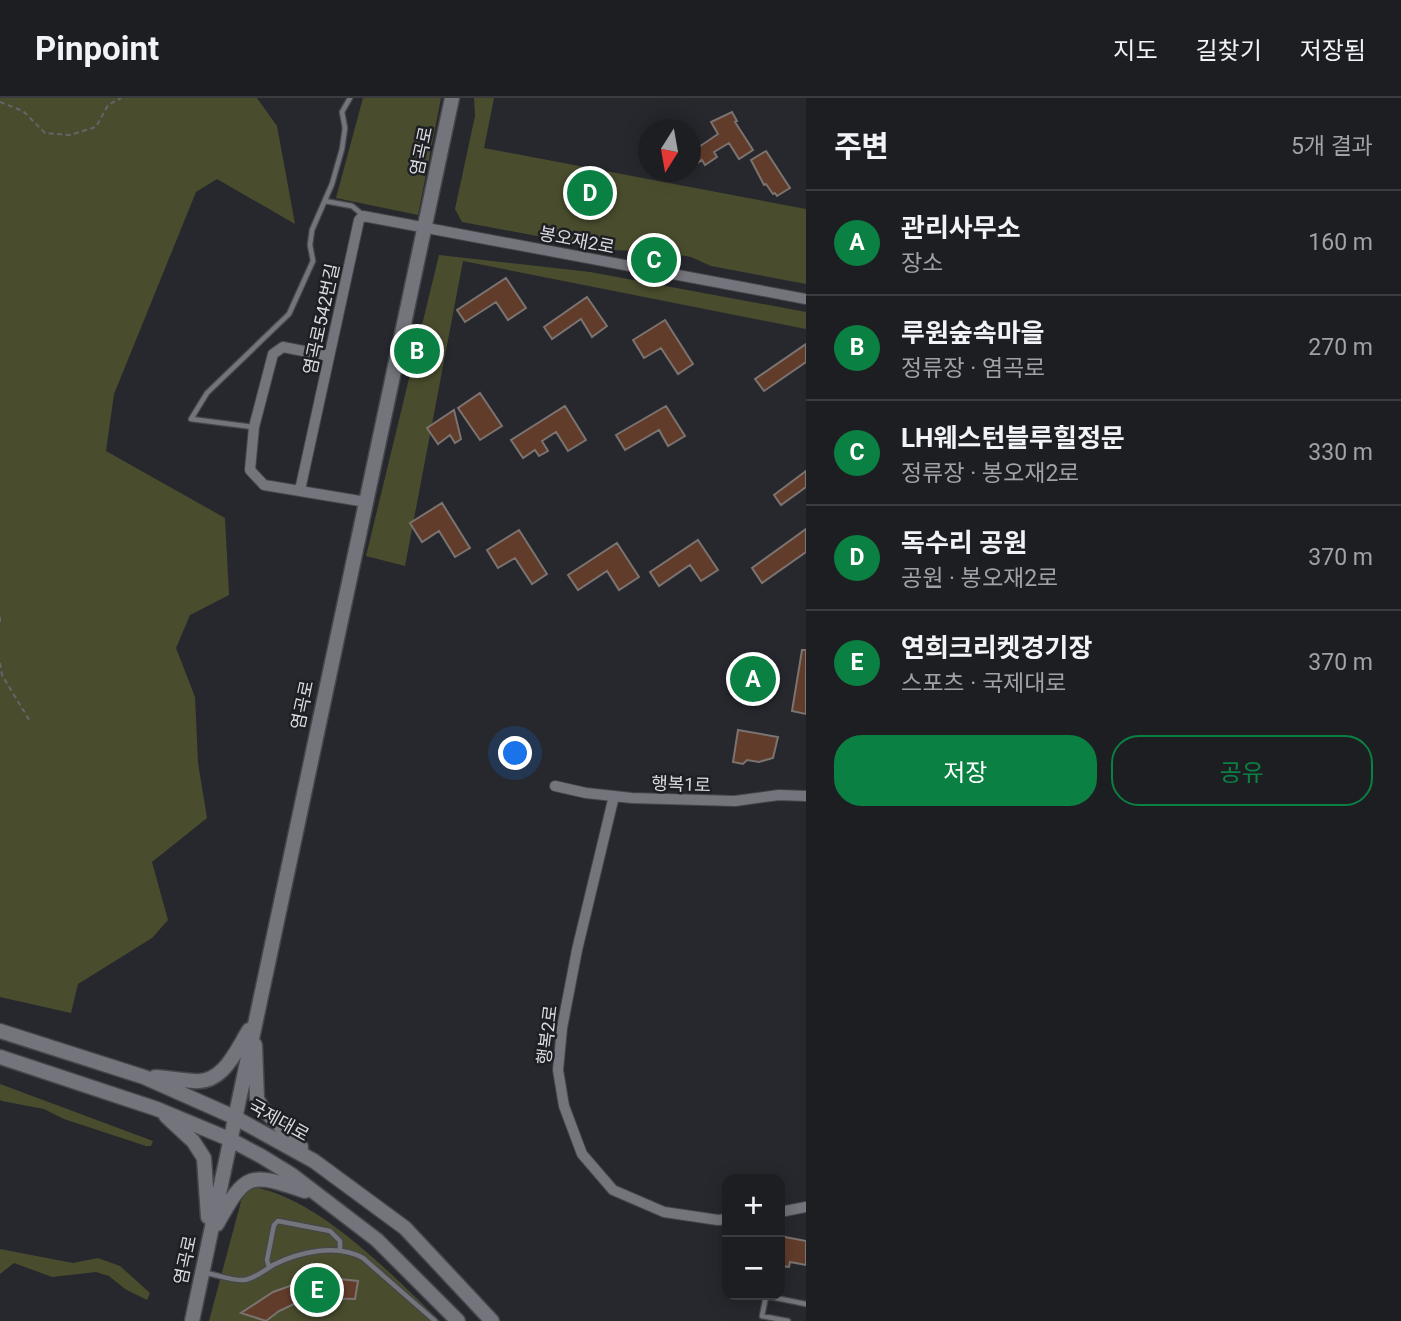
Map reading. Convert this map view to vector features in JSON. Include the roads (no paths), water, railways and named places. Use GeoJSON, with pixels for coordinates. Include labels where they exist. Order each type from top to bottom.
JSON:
{"type":"FeatureCollection","features":[{"type":"Feature","properties":{"kind":"main road","name":"염곡로"},"geometry":{"type":"LineString","coordinates":[[192,1321],[452,98]]}},
{"type":"Feature","properties":{"kind":"main road"},"geometry":{"type":"LineString","coordinates":[[144,1077],[196,1082],[215,1077],[225,1069],[255,1020]]}},
{"type":"Feature","properties":{"kind":"main road"},"geometry":{"type":"LineString","coordinates":[[255,1020],[257,1100],[314,1161]]}},
{"type":"Feature","properties":{"kind":"main road","name":"국제대로"},"geometry":{"type":"LineString","coordinates":[[0,1031],[144,1077],[234,1117],[314,1161],[405,1228],[492,1321]]}},
{"type":"Feature","properties":{"kind":"main road"},"geometry":{"type":"LineString","coordinates":[[0,1057],[157,1109],[229,1139],[277,1166],[394,1255],[458,1321]]}},
{"type":"Feature","properties":{"kind":"main road"},"geometry":{"type":"LineString","coordinates":[[157,1109],[193,1141],[204,1158],[209,1237]]}},
{"type":"Feature","properties":{"kind":"main road"},"geometry":{"type":"LineString","coordinates":[[209,1237],[238,1188],[252,1179],[269,1179],[318,1196]]}},
{"type":"Feature","properties":{"kind":"street"},"geometry":{"type":"LineString","coordinates":[[363,216],[424,227]]}},
{"type":"Feature","properties":{"kind":"street","name":"염곡로542번길"},"geometry":{"type":"LineString","coordinates":[[300,490],[359,220],[363,216]]}},
{"type":"Feature","properties":{"kind":"street","name":"봉오재2로"},"geometry":{"type":"LineString","coordinates":[[424,227],[806,299]]}},
{"type":"Feature","properties":{"kind":"street"},"geometry":{"type":"LineString","coordinates":[[330,356],[283,347],[273,354],[254,427],[250,470],[264,485],[366,502]]}},
{"type":"Feature","properties":{"kind":"street","name":"행복1로"},"geometry":{"type":"LineString","coordinates":[[555,786],[614,796],[736,801],[779,795],[806,796]]}},
{"type":"Feature","properties":{"kind":"street","name":"행복2로"},"geometry":{"type":"LineString","coordinates":[[614,796],[577,950],[562,1028],[558,1070],[564,1106],[582,1154],[613,1190],[664,1212],[722,1220]]}},
{"type":"Feature","properties":{"kind":"street"},"geometry":{"type":"LineString","coordinates":[[785,1211],[806,1208]]}},
{"type":"Feature","properties":{"kind":"lane"},"geometry":{"type":"LineString","coordinates":[[254,427],[191,419],[207,393],[289,314],[313,261],[310,245],[312,230],[325,201],[342,149],[345,128],[342,112],[350,98]]}},
{"type":"Feature","properties":{"kind":"lane"},"geometry":{"type":"LineString","coordinates":[[325,201],[352,206],[363,216]]}},
{"type":"Feature","properties":{"kind":"lane"},"geometry":{"type":"LineString","coordinates":[[269,1268],[267,1260],[274,1225],[278,1222],[330,1231],[340,1241],[340,1250]]}},
{"type":"Feature","properties":{"kind":"lane"},"geometry":{"type":"LineString","coordinates":[[202,1272],[247,1280],[296,1256],[340,1250],[363,1258],[435,1321]]}},
{"type":"Feature","properties":{"kind":"lane"},"geometry":{"type":"LineString","coordinates":[[788,1321],[762,1316],[766,1296],[806,1304]]}},
{"type":"Feature","properties":{"kind":"place","name":"독수리 공원"},"geometry":{"type":"Point","coordinates":[590,193]}},
{"type":"Feature","properties":{"kind":"place","name":"LH웨스턴블루힐정문"},"geometry":{"type":"Point","coordinates":[654,260]}},
{"type":"Feature","properties":{"kind":"place","name":"루원숲속마을"},"geometry":{"type":"Point","coordinates":[417,351]}},
{"type":"Feature","properties":{"kind":"place","name":"관리사무소"},"geometry":{"type":"Point","coordinates":[753,679]}},
{"type":"Feature","properties":{"kind":"place","name":"연희크리켓경기장"},"geometry":{"type":"Point","coordinates":[317,1290]}}]}
